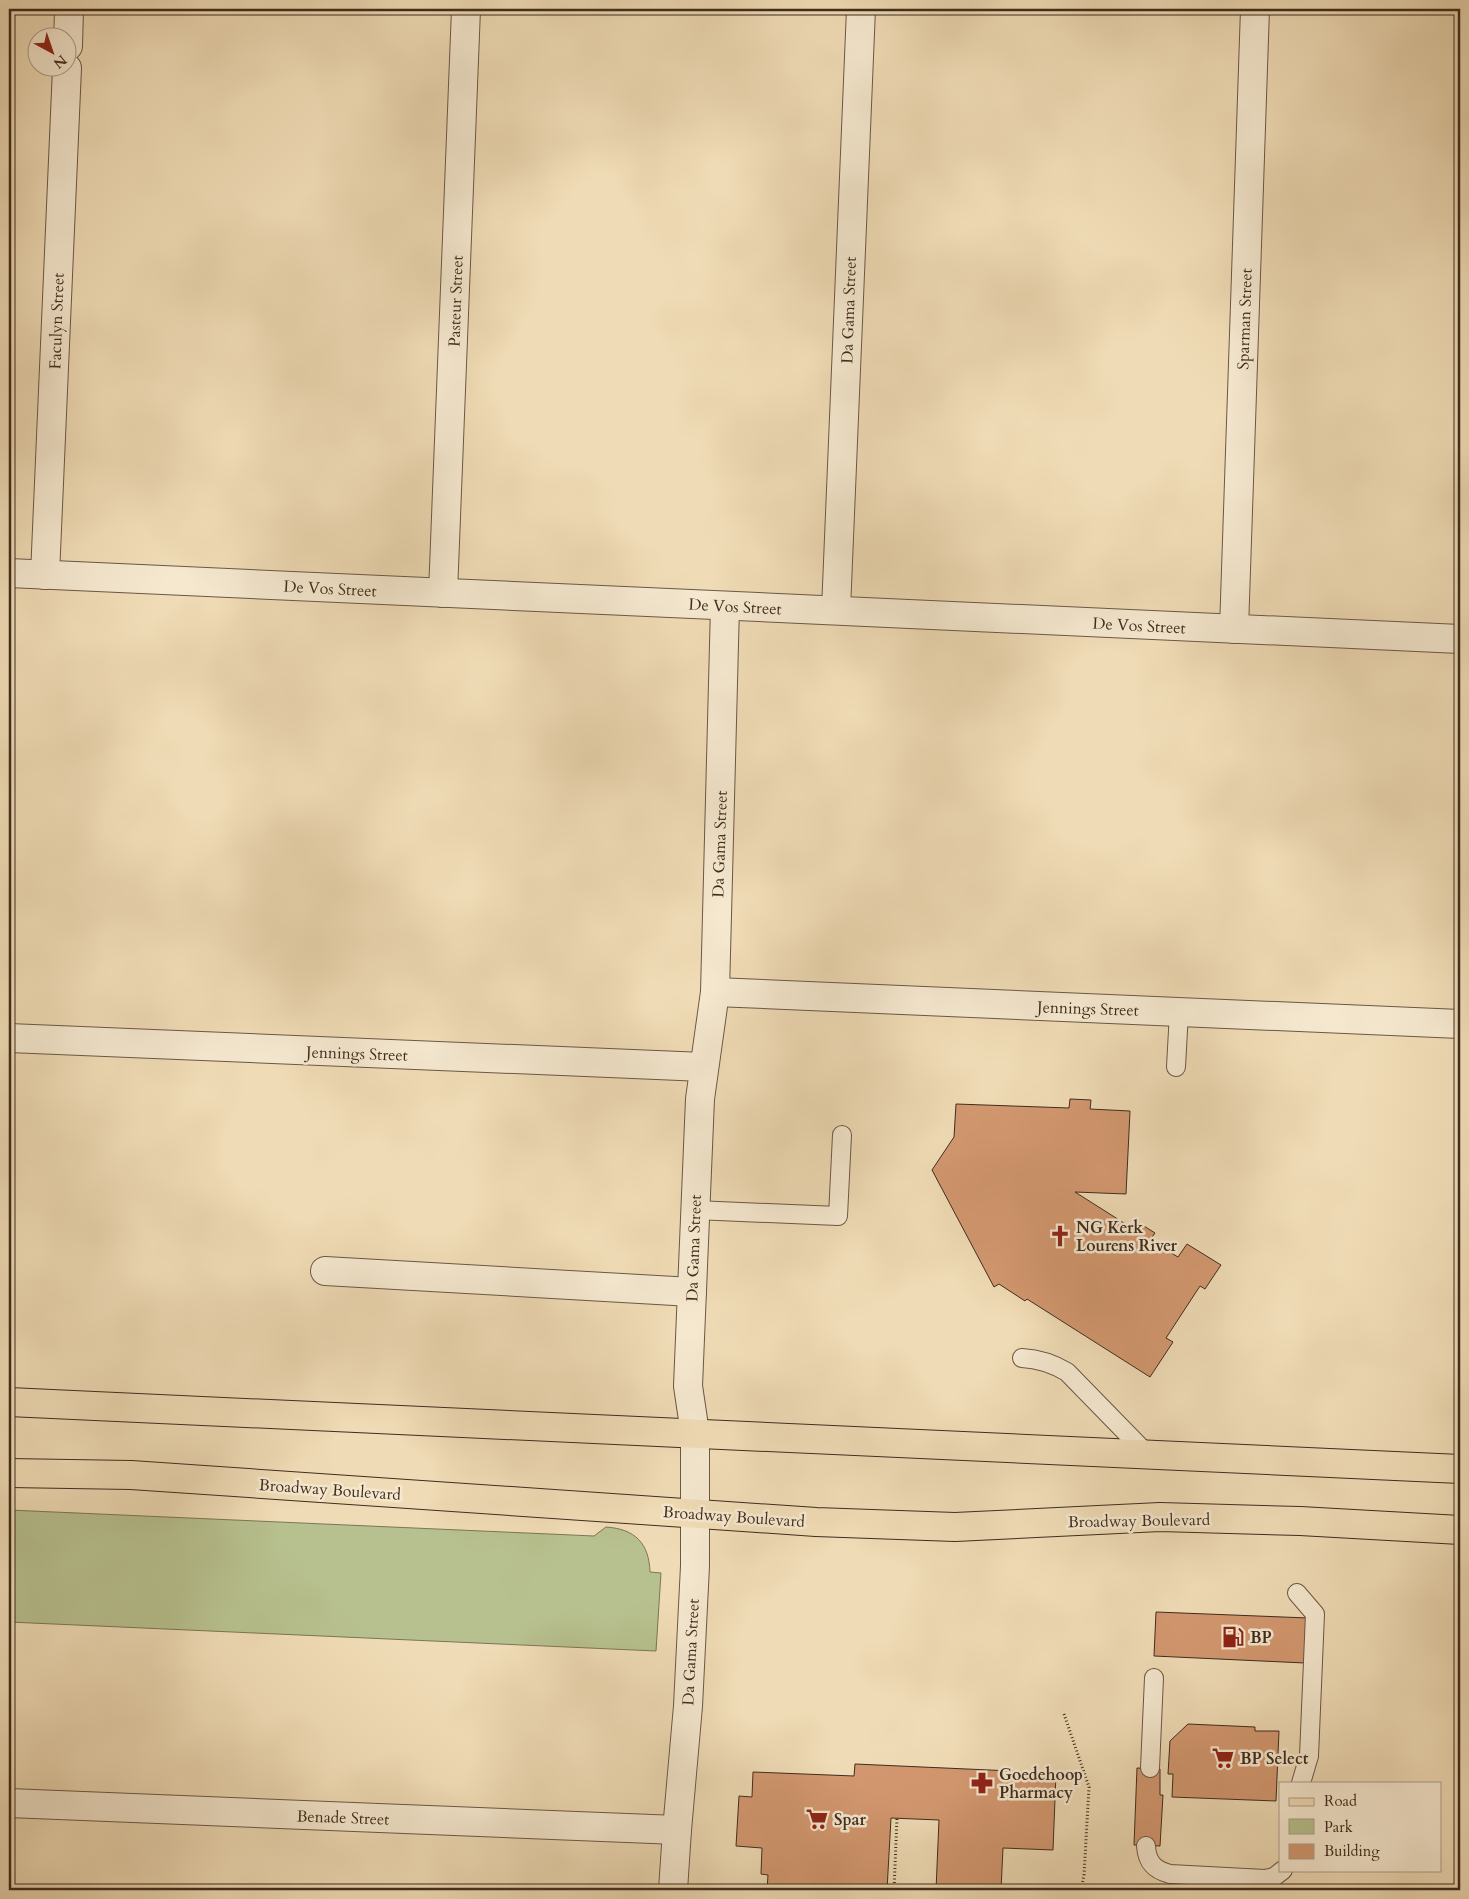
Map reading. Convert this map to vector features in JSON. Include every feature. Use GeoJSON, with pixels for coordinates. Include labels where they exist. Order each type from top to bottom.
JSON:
{"type":"FeatureCollection","features":[{"type":"Feature","properties":{"kind":"main road"},"geometry":{"type":"LineString","coordinates":[[9,1402],[1460,1469]]}},
{"type":"Feature","properties":{"kind":"main road","name":"Broadway Boulevard"},"geometry":{"type":"LineString","coordinates":[[9,1473],[131,1475],[816,1522],[955,1527],[1160,1517],[1300,1521],[1460,1530]]}},
{"type":"Feature","properties":{"kind":"street"},"geometry":{"type":"LineString","coordinates":[[68,28],[69,9]]}},
{"type":"Feature","properties":{"kind":"street","name":"Pasteur Street"},"geometry":{"type":"LineString","coordinates":[[443,593],[466,9]]}},
{"type":"Feature","properties":{"kind":"street","name":"Da Gama Street"},"geometry":{"type":"LineString","coordinates":[[836,610],[861,9]]}},
{"type":"Feature","properties":{"kind":"street","name":"Sparman Street"},"geometry":{"type":"LineString","coordinates":[[1234,629],[1255,9]]}},
{"type":"Feature","properties":{"kind":"street","name":"Faculyn Street"},"geometry":{"type":"LineString","coordinates":[[45,575],[67,78]]}},
{"type":"Feature","properties":{"kind":"street","name":"De Vos Street"},"geometry":{"type":"LineString","coordinates":[[9,573],[1460,639]]}},
{"type":"Feature","properties":{"kind":"street","name":"Da Gama Street"},"geometry":{"type":"LineString","coordinates":[[673,1890],[688,1706],[695,1566],[694,1434],[688,1386],[700,1099],[715,992],[725,606]]}},
{"type":"Feature","properties":{"kind":"street","name":"Jennings Street"},"geometry":{"type":"LineString","coordinates":[[715,992],[1460,1024]]}},
{"type":"Feature","properties":{"kind":"street","name":"Jennings Street"},"geometry":{"type":"LineString","coordinates":[[9,1038],[704,1067]]}},
{"type":"Feature","properties":{"kind":"street"},"geometry":{"type":"LineString","coordinates":[[325,1271],[692,1292]]}},
{"type":"Feature","properties":{"kind":"street","name":"Benade Street"},"geometry":{"type":"LineString","coordinates":[[9,1803],[677,1830]]}},
{"type":"Feature","properties":{"kind":"lane"},"geometry":{"type":"LineString","coordinates":[[1176,1066],[1179,1012]]}},
{"type":"Feature","properties":{"kind":"lane"},"geometry":{"type":"LineString","coordinates":[[695,1210],[838,1216],[842,1135]]}},
{"type":"Feature","properties":{"kind":"lane"},"geometry":{"type":"LineString","coordinates":[[1022,1358],[1038,1359],[1054,1364],[1066,1372],[1148,1454]]}},
{"type":"Feature","properties":{"kind":"lane"},"geometry":{"type":"LineString","coordinates":[[1297,1593],[1316,1614],[1309,1756],[1301,1782]]}},
{"type":"Feature","properties":{"kind":"lane"},"geometry":{"type":"LineString","coordinates":[[1150,1768],[1154,1678]]}},
{"type":"Feature","properties":{"kind":"lane"},"geometry":{"type":"LineString","coordinates":[[1146,1846],[1148,1858],[1153,1866],[1160,1872],[1170,1874],[1265,1879],[1274,1877],[1280,1872]]}},
{"type":"Feature","properties":{"kind":"path"},"geometry":{"type":"LineString","coordinates":[[1064,1714],[1089,1787],[1084,1875],[1081,1890]]}},
{"type":"Feature","properties":{"kind":"path"},"geometry":{"type":"LineString","coordinates":[[894,1890],[897,1818]]}},
{"type":"Feature","properties":{"kind":"green space"},"geometry":{"type":"Polygon","coordinates":[[[9,1510],[594,1536],[606,1527],[616,1528],[632,1534],[638,1539],[647,1553],[650,1572],[661,1573],[656,1651],[9,1622],[9,1510]]]}},
{"type":"Feature","properties":{"kind":"green space"},"geometry":{"type":"Polygon","coordinates":[[[1124,1886],[1207,1890],[1124,1890],[1124,1886]]]}},
{"type":"Feature","properties":{"kind":"building","name":"NG Kerk Lourens River"},"geometry":{"type":"Polygon","coordinates":[[[1070,1099],[1091,1100],[1090,1109],[1130,1111],[1126,1194],[1075,1192],[1135,1230],[1139,1223],[1155,1233],[1150,1240],[1178,1257],[1187,1244],[1221,1265],[1205,1289],[1200,1286],[1166,1338],[1173,1342],[1150,1377],[1027,1299],[1025,1301],[999,1284],[994,1287],[932,1170],[954,1137],[956,1104],[1069,1108],[1070,1099]]]}},
{"type":"Feature","properties":{"kind":"building"},"geometry":{"type":"Polygon","coordinates":[[[1156,1612],[1308,1618],[1305,1663],[1154,1656],[1156,1612]]]}},
{"type":"Feature","properties":{"kind":"building","name":"BP Select"},"geometry":{"type":"Polygon","coordinates":[[[1188,1724],[1255,1727],[1255,1731],[1279,1731],[1276,1801],[1172,1797],[1173,1774],[1168,1774],[1170,1741],[1188,1724]]]}},
{"type":"Feature","properties":{"kind":"building"},"geometry":{"type":"Polygon","coordinates":[[[855,1764],[1056,1773],[1053,1850],[1003,1848],[1001,1890],[936,1890],[939,1820],[891,1818],[887,1890],[767,1890],[768,1875],[761,1874],[762,1848],[736,1846],[739,1796],[752,1797],[753,1772],[854,1776],[855,1764]]]}},
{"type":"Feature","properties":{"kind":"building"},"geometry":{"type":"Polygon","coordinates":[[[1137,1768],[1160,1769],[1160,1795],[1163,1795],[1160,1846],[1134,1845],[1137,1768]]]}},
{"type":"Feature","properties":{"kind":"place","name":"NG Kerk Lourens River"},"geometry":{"type":"Point","coordinates":[1060,1236]}},
{"type":"Feature","properties":{"kind":"place","name":"BP"},"geometry":{"type":"Point","coordinates":[1233,1637]}},
{"type":"Feature","properties":{"kind":"place","name":"BP Select"},"geometry":{"type":"Point","coordinates":[1223,1758]}},
{"type":"Feature","properties":{"kind":"place","name":"Goedehoop Pharmacy"},"geometry":{"type":"Point","coordinates":[982,1783]}},
{"type":"Feature","properties":{"kind":"place","name":"Spar"},"geometry":{"type":"Point","coordinates":[817,1819]}}]}
